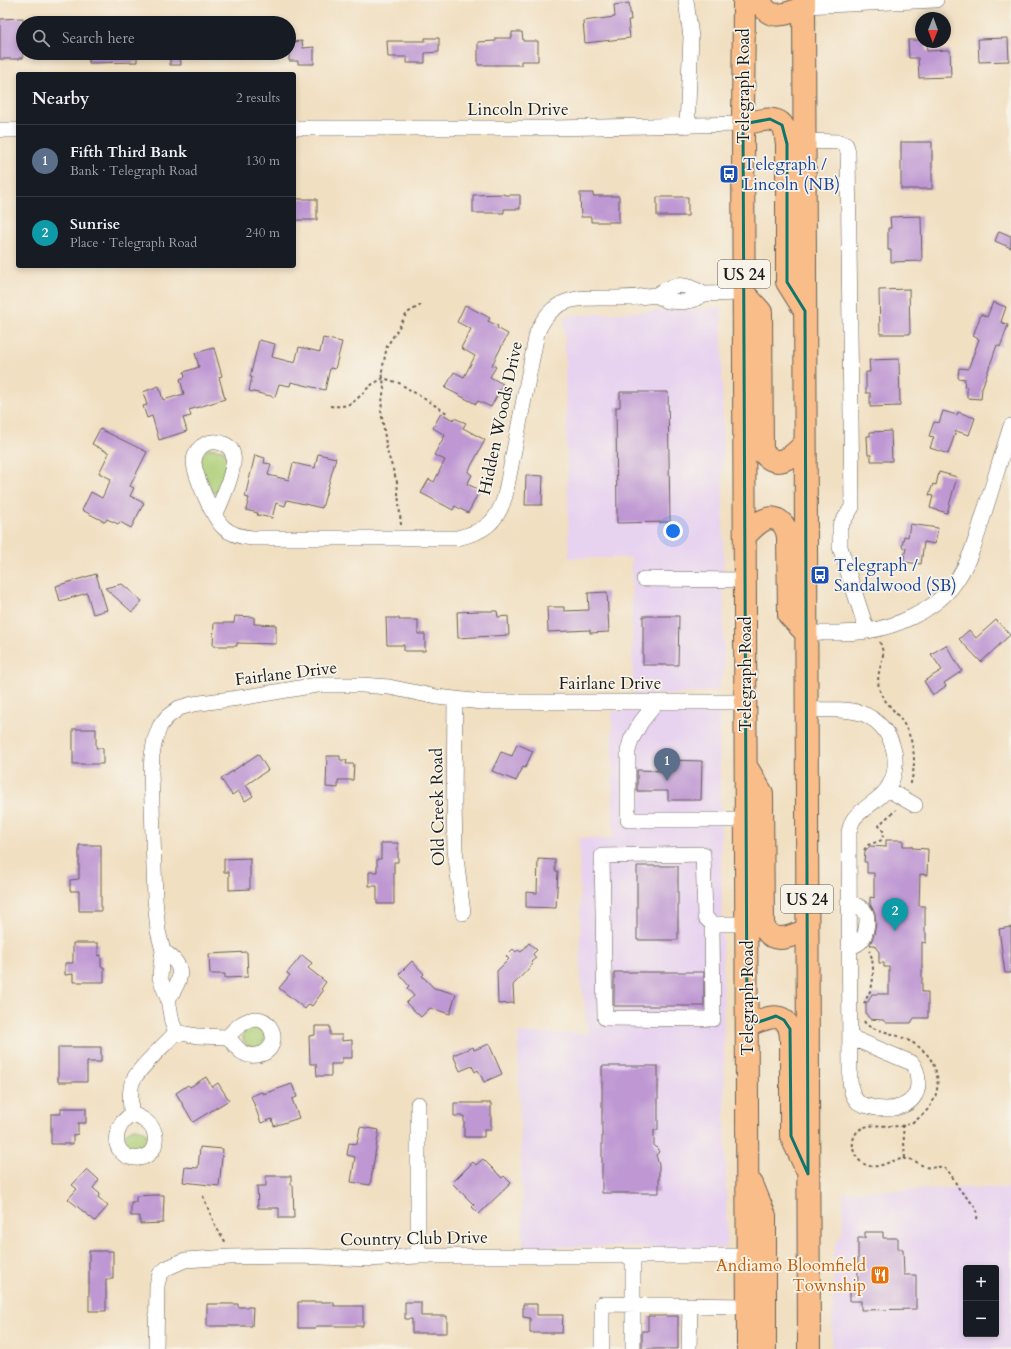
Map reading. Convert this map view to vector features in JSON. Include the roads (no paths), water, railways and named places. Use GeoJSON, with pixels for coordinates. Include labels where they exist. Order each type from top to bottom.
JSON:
{"type":"FeatureCollection","features":[{"type":"Feature","properties":{"kind":"highway","name":"Telegraph Road"},"geometry":{"type":"LineString","coordinates":[[744,0],[743,124],[748,1349]]}},
{"type":"Feature","properties":{"kind":"highway"},"geometry":{"type":"LineString","coordinates":[[761,0],[764,8],[775,14],[792,13],[804,3]]}},
{"type":"Feature","properties":{"kind":"highway","name":"US 24"},"geometry":{"type":"LineString","coordinates":[[804,3],[809,1349]]}},
{"type":"Feature","properties":{"kind":"highway"},"geometry":{"type":"LineString","coordinates":[[743,124],[770,119],[777,121],[785,130],[787,144],[787,282],[805,311]]}},
{"type":"Feature","properties":{"kind":"highway"},"geometry":{"type":"LineString","coordinates":[[744,293],[761,312],[762,451],[766,457],[772,460],[785,460],[797,453],[805,443]]}},
{"type":"Feature","properties":{"kind":"highway"},"geometry":{"type":"LineString","coordinates":[[745,536],[758,524],[770,518],[784,524],[788,530],[789,615],[806,633]]}},
{"type":"Feature","properties":{"kind":"highway"},"geometry":{"type":"LineString","coordinates":[[746,765],[762,793],[764,925],[769,934],[774,937],[781,938],[807,930]]}},
{"type":"Feature","properties":{"kind":"highway"},"geometry":{"type":"LineString","coordinates":[[747,1026],[776,1016],[784,1020],[790,1029],[791,1136],[808,1174]]}},
{"type":"Feature","properties":{"kind":"highway"},"geometry":{"type":"LineString","coordinates":[[748,1171],[765,1216],[765,1349]]}},
{"type":"Feature","properties":{"kind":"street"},"geometry":{"type":"LineString","coordinates":[[686,0],[691,37],[687,126]]}},
{"type":"Feature","properties":{"kind":"street"},"geometry":{"type":"LineString","coordinates":[[804,3],[936,0]]}},
{"type":"Feature","properties":{"kind":"street","name":"Lincoln Drive"},"geometry":{"type":"LineString","coordinates":[[296,128],[538,128],[743,124]]}},
{"type":"Feature","properties":{"kind":"street"},"geometry":{"type":"LineString","coordinates":[[0,130],[16,130]]}},
{"type":"Feature","properties":{"kind":"street"},"geometry":{"type":"LineString","coordinates":[[804,141],[839,142],[846,145],[848,152],[852,507],[840,526],[840,547],[867,631]]}},
{"type":"Feature","properties":{"kind":"street","name":"Hidden Woods Drive"},"geometry":{"type":"LineString","coordinates":[[215,515],[224,528],[241,537],[252,538],[457,538],[471,535],[483,529],[493,521],[501,509],[510,475],[537,333],[546,316],[552,310],[574,299],[632,298],[656,295],[668,287],[676,285],[692,287],[704,294],[744,293]]}},
{"type":"Feature","properties":{"kind":"street"},"geometry":{"type":"LineString","coordinates":[[806,633],[867,631],[892,626],[921,612],[951,588],[960,575],[975,540],[1011,426]]}},
{"type":"Feature","properties":{"kind":"street"},"geometry":{"type":"LineString","coordinates":[[644,579],[745,580]]}},
{"type":"Feature","properties":{"kind":"street","name":"Fairlane Drive"},"geometry":{"type":"LineString","coordinates":[[176,1032],[172,1022],[168,999],[178,985],[180,968],[178,963],[171,956],[163,951],[158,931],[155,899],[151,772],[155,739],[160,726],[167,717],[179,708],[193,704],[246,698],[316,685],[362,685],[389,687],[455,700],[482,702],[746,702]]}},
{"type":"Feature","properties":{"kind":"street","name":"Old Creek Road"},"geometry":{"type":"LineString","coordinates":[[455,700],[455,850],[463,913]]}},
{"type":"Feature","properties":{"kind":"street"},"geometry":{"type":"LineString","coordinates":[[657,702],[641,722],[628,751],[628,820],[746,820]]}},
{"type":"Feature","properties":{"kind":"street"},"geometry":{"type":"LineString","coordinates":[[806,710],[848,710],[862,714],[875,721],[887,732],[894,747],[895,765],[893,777],[887,789],[882,796],[853,820],[849,832],[848,902],[850,1081],[852,1094],[858,1103],[873,1108],[897,1108],[906,1105],[913,1100],[918,1088],[918,1077],[916,1069],[912,1063],[850,1037]]}},
{"type":"Feature","properties":{"kind":"street"},"geometry":{"type":"LineString","coordinates":[[887,789],[915,805]]}},
{"type":"Feature","properties":{"kind":"street"},"geometry":{"type":"LineString","coordinates":[[712,924],[713,1019],[605,1018],[602,856],[703,854],[704,917],[712,924],[746,924]]}},
{"type":"Feature","properties":{"kind":"street"},"geometry":{"type":"LineString","coordinates":[[131,1114],[132,1082],[138,1072],[176,1032],[198,1036],[228,1037]]}},
{"type":"Feature","properties":{"kind":"street"},"geometry":{"type":"LineString","coordinates":[[418,1104],[418,1256]]}},
{"type":"Feature","properties":{"kind":"street","name":"Country Club Drive"},"geometry":{"type":"LineString","coordinates":[[156,1349],[156,1285],[160,1274],[167,1268],[185,1260],[230,1257],[299,1256],[368,1258],[418,1256],[748,1256]]}},
{"type":"Feature","properties":{"kind":"street"},"geometry":{"type":"LineString","coordinates":[[633,1256],[633,1349]]}},
{"type":"Feature","properties":{"kind":"street"},"geometry":{"type":"LineString","coordinates":[[602,1349],[602,1304],[690,1304],[748,1306]]}},
{"type":"Feature","properties":{"kind":"street"},"geometry":{"type":"LineString","coordinates":[[690,1304],[690,1349]]}},
{"type":"Feature","properties":{"kind":"place","name":"Telegraph / Lincoln (NB)"},"geometry":{"type":"Point","coordinates":[729,174]}},
{"type":"Feature","properties":{"kind":"place","name":"Telegraph / Sandalwood (SB)"},"geometry":{"type":"Point","coordinates":[820,575]}},
{"type":"Feature","properties":{"kind":"place","name":"Fifth Third Bank"},"geometry":{"type":"Point","coordinates":[667,781]}},
{"type":"Feature","properties":{"kind":"place","name":"Sunrise"},"geometry":{"type":"Point","coordinates":[895,931]}},
{"type":"Feature","properties":{"kind":"place","name":"Andiamo Bloomfield Township"},"geometry":{"type":"Point","coordinates":[880,1275]}}]}
